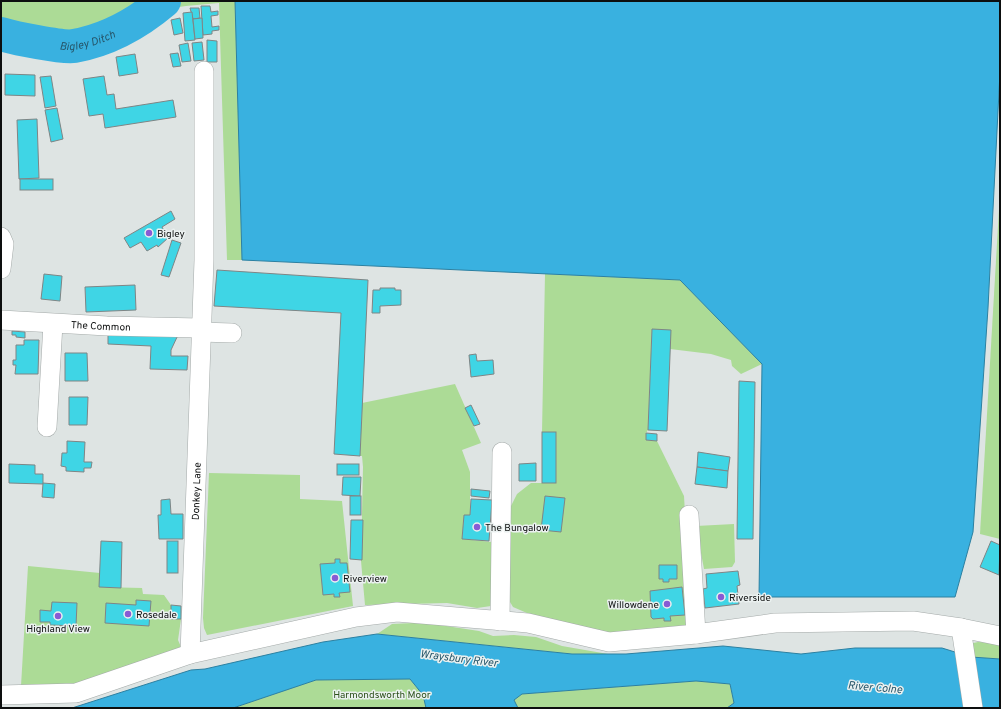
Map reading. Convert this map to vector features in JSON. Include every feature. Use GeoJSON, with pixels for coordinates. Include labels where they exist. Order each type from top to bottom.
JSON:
{"type":"FeatureCollection","features":[{"type":"Feature","properties":{"kind":"street","name":"Donkey Lane"},"geometry":{"type":"LineString","coordinates":[[190,654],[200,330],[204,260],[204,71]]}},
{"type":"Feature","properties":{"kind":"street"},"geometry":{"type":"LineString","coordinates":[[1,237],[4,244],[1,269]]}},
{"type":"Feature","properties":{"kind":"street","name":"The Common"},"geometry":{"type":"LineString","coordinates":[[1,320],[232,333]]}},
{"type":"Feature","properties":{"kind":"street"},"geometry":{"type":"LineString","coordinates":[[47,427],[53,324]]}},
{"type":"Feature","properties":{"kind":"street"},"geometry":{"type":"LineString","coordinates":[[500,621],[502,452]]}},
{"type":"Feature","properties":{"kind":"street"},"geometry":{"type":"LineString","coordinates":[[689,515],[696,634]]}},
{"type":"Feature","properties":{"kind":"street"},"geometry":{"type":"LineString","coordinates":[[1,695],[76,693],[190,654],[356,617],[397,612],[528,624],[609,642],[696,634],[775,622],[913,622],[962,637],[1000,636]]}},
{"type":"Feature","properties":{"kind":"street"},"geometry":{"type":"LineString","coordinates":[[962,637],[973,708]]}},
{"type":"Feature","properties":{"kind":"green space"},"geometry":{"type":"Polygon","coordinates":[[[1,1],[235,1],[242,260],[227,260],[219,3],[152,11],[130,26],[105,37],[84,43],[10,37],[1,34],[1,1]]]}},
{"type":"Feature","properties":{"kind":"green space"},"geometry":{"type":"Polygon","coordinates":[[[1000,192],[1000,539],[980,534],[1000,192]]]}},
{"type":"Feature","properties":{"kind":"green space"},"geometry":{"type":"Polygon","coordinates":[[[545,274],[680,280],[762,364],[741,374],[732,366],[731,360],[711,354],[670,349],[652,330],[648,430],[646,433],[646,440],[657,441],[684,496],[689,582],[686,625],[608,635],[534,616],[513,607],[510,602],[509,510],[517,494],[531,483],[556,483],[556,432],[542,432],[545,274]]]}},
{"type":"Feature","properties":{"kind":"green space"},"geometry":{"type":"Polygon","coordinates":[[[455,384],[481,443],[462,450],[470,472],[470,515],[464,515],[462,539],[492,542],[491,606],[477,608],[447,603],[365,605],[361,561],[363,467],[362,456],[360,456],[362,403],[455,384]]]}},
{"type":"Feature","properties":{"kind":"green space"},"geometry":{"type":"Polygon","coordinates":[[[209,473],[300,475],[300,499],[342,501],[353,606],[207,635],[204,628],[203,618],[209,473]]]}},
{"type":"Feature","properties":{"kind":"green space"},"geometry":{"type":"Polygon","coordinates":[[[734,524],[735,562],[732,567],[704,569],[696,526],[734,524]]]}},
{"type":"Feature","properties":{"kind":"green space"},"geometry":{"type":"Polygon","coordinates":[[[28,566],[100,573],[100,587],[142,588],[143,594],[164,595],[171,605],[171,618],[181,619],[178,640],[181,647],[75,684],[21,686],[28,566]]]}},
{"type":"Feature","properties":{"kind":"green space"},"geometry":{"type":"Polygon","coordinates":[[[392,624],[433,624],[479,631],[493,636],[514,635],[536,637],[562,646],[608,654],[572,654],[377,634],[392,624]]]}},
{"type":"Feature","properties":{"kind":"green space"},"geometry":{"type":"Polygon","coordinates":[[[978,642],[1000,643],[1000,659],[971,657],[969,644],[978,642]]]}},
{"type":"Feature","properties":{"kind":"green space","name":"Harmondsworth Moor"},"geometry":{"type":"Polygon","coordinates":[[[410,679],[423,695],[426,708],[233,708],[316,680],[410,679]]]}},
{"type":"Feature","properties":{"kind":"green space"},"geometry":{"type":"Polygon","coordinates":[[[696,681],[730,684],[734,703],[727,708],[518,708],[514,700],[522,694],[696,681]]]}},
{"type":"Feature","properties":{"kind":"water"},"geometry":{"type":"Polygon","coordinates":[[[235,1],[1000,1],[1000,72],[988,308],[973,532],[955,597],[759,597],[762,364],[680,280],[242,260],[235,1]]]}},
{"type":"Feature","properties":{"kind":"water"},"geometry":{"type":"Polygon","coordinates":[[[377,634],[572,654],[626,654],[723,646],[801,654],[855,648],[942,648],[971,657],[1000,659],[1000,708],[727,708],[734,703],[730,684],[696,681],[522,694],[514,700],[518,708],[426,708],[423,695],[410,679],[316,680],[233,708],[72,708],[191,670],[205,669],[323,642],[377,634]]]}},
{"type":"Feature","properties":{"kind":"building"},"geometry":{"type":"Polygon","coordinates":[[[201,6],[210,6],[211,12],[218,11],[218,15],[211,16],[212,27],[219,26],[219,30],[212,31],[212,34],[203,35],[201,6]]]}},
{"type":"Feature","properties":{"kind":"building"},"geometry":{"type":"Polygon","coordinates":[[[190,8],[199,8],[200,18],[193,19],[190,8]]]}},
{"type":"Feature","properties":{"kind":"building"},"geometry":{"type":"Polygon","coordinates":[[[192,12],[195,40],[185,41],[183,13],[192,12]]]}},
{"type":"Feature","properties":{"kind":"building"},"geometry":{"type":"Polygon","coordinates":[[[180,18],[183,33],[174,35],[171,20],[180,18]]]}},
{"type":"Feature","properties":{"kind":"building"},"geometry":{"type":"Polygon","coordinates":[[[202,18],[203,38],[195,39],[193,19],[202,18]]]}},
{"type":"Feature","properties":{"kind":"building"},"geometry":{"type":"Polygon","coordinates":[[[207,40],[217,41],[217,62],[207,62],[207,40]]]}},
{"type":"Feature","properties":{"kind":"building"},"geometry":{"type":"Polygon","coordinates":[[[202,42],[204,60],[194,61],[192,43],[202,42]]]}},
{"type":"Feature","properties":{"kind":"building"},"geometry":{"type":"Polygon","coordinates":[[[188,43],[191,61],[182,62],[179,45],[188,43]]]}},
{"type":"Feature","properties":{"kind":"building"},"geometry":{"type":"Polygon","coordinates":[[[178,53],[181,66],[173,67],[170,54],[178,53]]]}},
{"type":"Feature","properties":{"kind":"building"},"geometry":{"type":"Polygon","coordinates":[[[135,54],[138,73],[119,76],[116,57],[135,54]]]}},
{"type":"Feature","properties":{"kind":"building"},"geometry":{"type":"Polygon","coordinates":[[[5,74],[35,75],[35,96],[5,95],[5,74]]]}},
{"type":"Feature","properties":{"kind":"building"},"geometry":{"type":"Polygon","coordinates":[[[51,76],[56,106],[45,108],[40,77],[51,76]]]}},
{"type":"Feature","properties":{"kind":"building"},"geometry":{"type":"Polygon","coordinates":[[[104,76],[107,95],[114,94],[116,109],[173,100],[176,117],[105,128],[103,114],[89,116],[83,79],[104,76]]]}},
{"type":"Feature","properties":{"kind":"building"},"geometry":{"type":"Polygon","coordinates":[[[57,108],[63,139],[51,142],[45,110],[57,108]]]}},
{"type":"Feature","properties":{"kind":"building"},"geometry":{"type":"Polygon","coordinates":[[[37,119],[39,178],[19,179],[17,120],[37,119]]]}},
{"type":"Feature","properties":{"kind":"building"},"geometry":{"type":"Polygon","coordinates":[[[20,179],[53,179],[53,190],[20,190],[20,179]]]}},
{"type":"Feature","properties":{"kind":"building","name":"Bigley"},"geometry":{"type":"Polygon","coordinates":[[[171,211],[175,219],[162,227],[168,238],[158,247],[157,245],[147,251],[141,242],[130,248],[124,238],[171,211]]]}},
{"type":"Feature","properties":{"kind":"building"},"geometry":{"type":"Polygon","coordinates":[[[172,240],[181,243],[169,277],[161,275],[172,240]]]}},
{"type":"Feature","properties":{"kind":"building"},"geometry":{"type":"Polygon","coordinates":[[[217,270],[368,280],[360,456],[334,454],[341,313],[214,306],[217,270]]]}},
{"type":"Feature","properties":{"kind":"building"},"geometry":{"type":"Polygon","coordinates":[[[44,274],[62,276],[60,301],[41,299],[44,274]]]}},
{"type":"Feature","properties":{"kind":"building"},"geometry":{"type":"Polygon","coordinates":[[[135,285],[136,310],[86,312],[85,287],[135,285]]]}},
{"type":"Feature","properties":{"kind":"building"},"geometry":{"type":"Polygon","coordinates":[[[380,288],[395,288],[395,290],[401,290],[401,305],[380,306],[380,313],[372,313],[373,290],[380,290],[380,288]]]}},
{"type":"Feature","properties":{"kind":"building"},"geometry":{"type":"Polygon","coordinates":[[[652,329],[671,330],[667,431],[648,430],[652,329]]]}},
{"type":"Feature","properties":{"kind":"building"},"geometry":{"type":"Polygon","coordinates":[[[12,331],[25,332],[25,338],[12,335],[12,331]]]}},
{"type":"Feature","properties":{"kind":"building"},"geometry":{"type":"Polygon","coordinates":[[[108,333],[178,335],[171,350],[171,356],[188,356],[187,370],[150,369],[151,346],[108,344],[108,333]]]}},
{"type":"Feature","properties":{"kind":"building"},"geometry":{"type":"Polygon","coordinates":[[[24,340],[39,340],[38,374],[15,374],[16,365],[13,365],[13,360],[16,360],[16,345],[24,345],[24,340]]]}},
{"type":"Feature","properties":{"kind":"building"},"geometry":{"type":"Polygon","coordinates":[[[65,353],[87,353],[88,381],[65,381],[65,353]]]}},
{"type":"Feature","properties":{"kind":"building"},"geometry":{"type":"Polygon","coordinates":[[[476,354],[477,361],[493,360],[494,374],[471,377],[469,355],[476,354]]]}},
{"type":"Feature","properties":{"kind":"building"},"geometry":{"type":"Polygon","coordinates":[[[739,381],[755,382],[753,539],[737,539],[739,381]]]}},
{"type":"Feature","properties":{"kind":"building"},"geometry":{"type":"Polygon","coordinates":[[[69,397],[88,397],[87,425],[69,425],[69,397]]]}},
{"type":"Feature","properties":{"kind":"building"},"geometry":{"type":"Polygon","coordinates":[[[471,405],[480,424],[474,426],[465,408],[471,405]]]}},
{"type":"Feature","properties":{"kind":"building"},"geometry":{"type":"Polygon","coordinates":[[[542,432],[556,432],[556,483],[542,483],[542,432]]]}},
{"type":"Feature","properties":{"kind":"building"},"geometry":{"type":"Polygon","coordinates":[[[646,433],[657,434],[657,441],[646,440],[646,433]]]}},
{"type":"Feature","properties":{"kind":"building"},"geometry":{"type":"Polygon","coordinates":[[[67,441],[85,442],[84,462],[92,462],[91,468],[84,468],[84,472],[66,471],[66,467],[61,466],[62,453],[67,453],[67,441]]]}},
{"type":"Feature","properties":{"kind":"building"},"geometry":{"type":"Polygon","coordinates":[[[698,452],[730,457],[728,471],[697,467],[698,452]]]}},
{"type":"Feature","properties":{"kind":"building"},"geometry":{"type":"Polygon","coordinates":[[[536,463],[536,481],[519,481],[519,464],[536,463]]]}},
{"type":"Feature","properties":{"kind":"building"},"geometry":{"type":"Polygon","coordinates":[[[9,464],[35,465],[35,474],[43,474],[43,484],[9,483],[9,464]]]}},
{"type":"Feature","properties":{"kind":"building"},"geometry":{"type":"Polygon","coordinates":[[[337,464],[359,464],[359,475],[337,475],[337,464]]]}},
{"type":"Feature","properties":{"kind":"building"},"geometry":{"type":"Polygon","coordinates":[[[697,467],[728,471],[727,488],[695,484],[697,467]]]}},
{"type":"Feature","properties":{"kind":"building"},"geometry":{"type":"Polygon","coordinates":[[[343,477],[361,477],[360,496],[342,495],[343,477]]]}},
{"type":"Feature","properties":{"kind":"building"},"geometry":{"type":"Polygon","coordinates":[[[43,483],[55,484],[54,498],[42,497],[43,483]]]}},
{"type":"Feature","properties":{"kind":"building"},"geometry":{"type":"Polygon","coordinates":[[[471,489],[490,491],[489,498],[471,496],[471,489]]]}},
{"type":"Feature","properties":{"kind":"building"},"geometry":{"type":"Polygon","coordinates":[[[350,496],[361,496],[361,515],[350,515],[350,496]]]}},
{"type":"Feature","properties":{"kind":"building"},"geometry":{"type":"Polygon","coordinates":[[[545,496],[565,498],[561,532],[541,530],[545,496]]]}},
{"type":"Feature","properties":{"kind":"building"},"geometry":{"type":"Polygon","coordinates":[[[170,499],[171,514],[183,514],[183,539],[159,539],[158,515],[161,515],[161,500],[170,499]]]}},
{"type":"Feature","properties":{"kind":"building","name":"The Bungalow"},"geometry":{"type":"Polygon","coordinates":[[[471,499],[492,500],[489,541],[462,539],[464,515],[470,515],[471,499]]]}},
{"type":"Feature","properties":{"kind":"building"},"geometry":{"type":"Polygon","coordinates":[[[351,520],[363,520],[362,560],[350,559],[351,520]]]}},
{"type":"Feature","properties":{"kind":"building"},"geometry":{"type":"Polygon","coordinates":[[[101,541],[122,542],[121,588],[99,587],[101,541]]]}},
{"type":"Feature","properties":{"kind":"building"},"geometry":{"type":"Polygon","coordinates":[[[167,541],[178,541],[178,573],[167,573],[167,541]]]}},
{"type":"Feature","properties":{"kind":"building"},"geometry":{"type":"Polygon","coordinates":[[[991,541],[1000,545],[999,575],[980,567],[991,541]]]}},
{"type":"Feature","properties":{"kind":"building","name":"Riverview"},"geometry":{"type":"Polygon","coordinates":[[[335,559],[340,559],[340,563],[347,563],[350,592],[339,593],[340,597],[334,597],[334,594],[323,595],[320,564],[335,563],[335,559]]]}},
{"type":"Feature","properties":{"kind":"building"},"geometry":{"type":"Polygon","coordinates":[[[659,565],[677,565],[677,579],[669,579],[669,582],[663,582],[663,579],[659,579],[659,565]]]}},
{"type":"Feature","properties":{"kind":"building","name":"Riverside"},"geometry":{"type":"Polygon","coordinates":[[[738,571],[740,585],[737,586],[739,604],[705,608],[703,589],[707,588],[706,574],[738,571]]]}},
{"type":"Feature","properties":{"kind":"building","name":"Willowdene"},"geometry":{"type":"Polygon","coordinates":[[[682,587],[685,615],[670,616],[671,621],[664,621],[664,618],[653,619],[651,617],[650,591],[682,587]]]}},
{"type":"Feature","properties":{"kind":"building","name":"Rosedale"},"geometry":{"type":"Polygon","coordinates":[[[136,600],[151,601],[149,626],[105,623],[106,603],[136,605],[136,600]]]}},
{"type":"Feature","properties":{"kind":"building","name":"Highland View"},"geometry":{"type":"Polygon","coordinates":[[[52,602],[77,603],[76,626],[50,625],[50,622],[40,622],[40,610],[51,611],[52,602]]]}},
{"type":"Feature","properties":{"kind":"building"},"geometry":{"type":"Polygon","coordinates":[[[171,605],[181,606],[181,619],[171,619],[171,605]]]}},
{"type":"Feature","properties":{"kind":"waterway","name":"Bigley Ditch"},"geometry":{"type":"LineString","coordinates":[[1,34],[49,44],[74,46],[99,40],[122,30],[164,1]]}},
{"type":"Feature","properties":{"kind":"place","name":"Bigley"},"geometry":{"type":"Point","coordinates":[149,233]}},
{"type":"Feature","properties":{"kind":"place","name":"The Bungalow"},"geometry":{"type":"Point","coordinates":[477,527]}},
{"type":"Feature","properties":{"kind":"place","name":"Riverview"},"geometry":{"type":"Point","coordinates":[335,578]}},
{"type":"Feature","properties":{"kind":"place","name":"Riverside"},"geometry":{"type":"Point","coordinates":[721,597]}},
{"type":"Feature","properties":{"kind":"place","name":"Willowdene"},"geometry":{"type":"Point","coordinates":[667,604]}},
{"type":"Feature","properties":{"kind":"place","name":"Rosedale"},"geometry":{"type":"Point","coordinates":[128,614]}},
{"type":"Feature","properties":{"kind":"place","name":"Highland View"},"geometry":{"type":"Point","coordinates":[58,616]}},
{"type":"Feature","properties":{"kind":"water label","name":"Wraysbury River"},"geometry":{"type":"Point","coordinates":[459,658]}},
{"type":"Feature","properties":{"kind":"water label","name":"River Colne"},"geometry":{"type":"Point","coordinates":[875,687]}}]}
